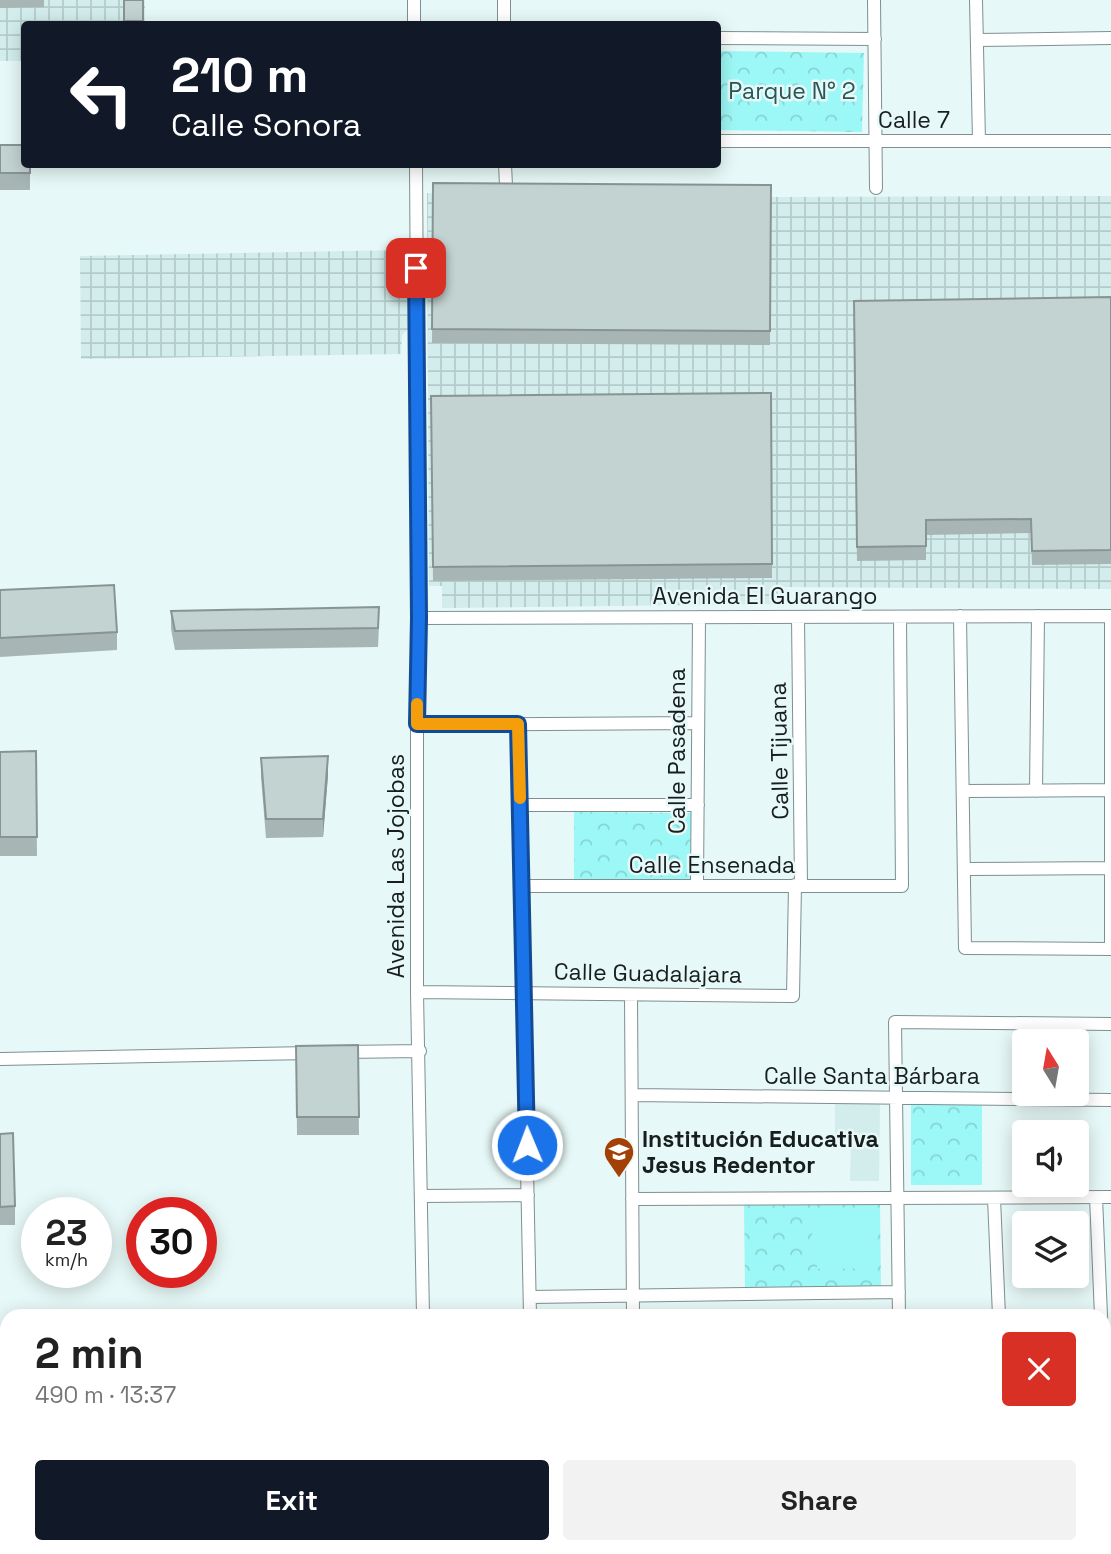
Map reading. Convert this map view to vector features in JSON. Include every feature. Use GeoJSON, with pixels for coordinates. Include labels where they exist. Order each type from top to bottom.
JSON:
{"type":"FeatureCollection","features":[{"type":"Feature","properties":{"kind":"street"},"geometry":{"type":"LineString","coordinates":[[414,0],[414,21]]}},
{"type":"Feature","properties":{"kind":"street"},"geometry":{"type":"LineString","coordinates":[[504,0],[505,21]]}},
{"type":"Feature","properties":{"kind":"street"},"geometry":{"type":"LineString","coordinates":[[874,0],[876,188]]}},
{"type":"Feature","properties":{"kind":"street"},"geometry":{"type":"LineString","coordinates":[[976,0],[979,141]]}},
{"type":"Feature","properties":{"kind":"street"},"geometry":{"type":"LineString","coordinates":[[721,38],[875,39]]}},
{"type":"Feature","properties":{"kind":"street"},"geometry":{"type":"LineString","coordinates":[[977,40],[1111,38]]}},
{"type":"Feature","properties":{"kind":"street","name":"Calle 7"},"geometry":{"type":"LineString","coordinates":[[721,141],[1111,141]]}},
{"type":"Feature","properties":{"kind":"street","name":"Avenida Las Jojobas"},"geometry":{"type":"LineString","coordinates":[[416,168],[418,992],[423,1309]]}},
{"type":"Feature","properties":{"kind":"street"},"geometry":{"type":"LineString","coordinates":[[506,168],[506,186]]}},
{"type":"Feature","properties":{"kind":"street"},"geometry":{"type":"LineString","coordinates":[[960,616],[965,948],[1111,949],[1111,616]]}},
{"type":"Feature","properties":{"kind":"street"},"geometry":{"type":"LineString","coordinates":[[1036,791],[1038,616]]}},
{"type":"Feature","properties":{"kind":"street","name":"Avenida El Guarango"},"geometry":{"type":"LineString","coordinates":[[419,618],[1111,616]]}},
{"type":"Feature","properties":{"kind":"street","name":"Calle Pasadena"},"geometry":{"type":"LineString","coordinates":[[697,886],[699,617]]}},
{"type":"Feature","properties":{"kind":"street","name":"Calle Tijuana"},"geometry":{"type":"LineString","coordinates":[[793,996],[798,886],[798,617]]}},
{"type":"Feature","properties":{"kind":"street","name":"Calle Ensenada"},"geometry":{"type":"LineString","coordinates":[[522,886],[902,886],[900,617]]}},
{"type":"Feature","properties":{"kind":"street"},"geometry":{"type":"LineString","coordinates":[[417,724],[698,723]]}},
{"type":"Feature","properties":{"kind":"street"},"geometry":{"type":"LineString","coordinates":[[518,724],[530,1309]]}},
{"type":"Feature","properties":{"kind":"street"},"geometry":{"type":"LineString","coordinates":[[963,791],[1111,790]]}},
{"type":"Feature","properties":{"kind":"street"},"geometry":{"type":"LineString","coordinates":[[520,805],[698,805]]}},
{"type":"Feature","properties":{"kind":"street"},"geometry":{"type":"LineString","coordinates":[[964,869],[1111,869]]}},
{"type":"Feature","properties":{"kind":"street","name":"Calle Guadalajara"},"geometry":{"type":"LineString","coordinates":[[418,992],[793,996]]}},
{"type":"Feature","properties":{"kind":"street"},"geometry":{"type":"LineString","coordinates":[[631,995],[633,1309]]}},
{"type":"Feature","properties":{"kind":"street"},"geometry":{"type":"LineString","coordinates":[[899,1309],[895,1022],[1111,1024]]}},
{"type":"Feature","properties":{"kind":"street"},"geometry":{"type":"LineString","coordinates":[[0,1059],[420,1051]]}},
{"type":"Feature","properties":{"kind":"street","name":"Calle Santa Bárbara"},"geometry":{"type":"LineString","coordinates":[[632,1095],[1111,1100]]}},
{"type":"Feature","properties":{"kind":"street"},"geometry":{"type":"LineString","coordinates":[[421,1196],[528,1195]]}},
{"type":"Feature","properties":{"kind":"street"},"geometry":{"type":"LineString","coordinates":[[1096,1197],[1101,1309]]}},
{"type":"Feature","properties":{"kind":"street"},"geometry":{"type":"LineString","coordinates":[[632,1199],[1111,1197]]}},
{"type":"Feature","properties":{"kind":"street"},"geometry":{"type":"LineString","coordinates":[[994,1198],[999,1309]]}},
{"type":"Feature","properties":{"kind":"street"},"geometry":{"type":"LineString","coordinates":[[530,1297],[899,1292]]}},
{"type":"Feature","properties":{"kind":"shaded area"},"geometry":{"type":"Polygon","coordinates":[[[0,0],[145,0],[145,21],[21,21],[21,61],[0,61],[0,0]]]}},
{"type":"Feature","properties":{"kind":"shaded area"},"geometry":{"type":"Polygon","coordinates":[[[427,193],[774,197],[1111,196],[1111,589],[778,587],[778,604],[442,608],[442,586],[429,586],[427,193]]]}},
{"type":"Feature","properties":{"kind":"shaded area"},"geometry":{"type":"Polygon","coordinates":[[[405,250],[408,329],[402,335],[401,354],[81,359],[80,256],[405,250]]]}},
{"type":"Feature","properties":{"kind":"shaded area"},"geometry":{"type":"Polygon","coordinates":[[[835,1103],[880,1104],[879,1181],[850,1181],[851,1138],[835,1137],[835,1103]]]}},
{"type":"Feature","properties":{"kind":"green space","name":"Parque N° 2"},"geometry":{"type":"Polygon","coordinates":[[[721,51],[864,53],[862,132],[721,130],[721,51]]]}},
{"type":"Feature","properties":{"kind":"green space"},"geometry":{"type":"Polygon","coordinates":[[[574,812],[691,813],[690,880],[574,879],[574,812]]]}},
{"type":"Feature","properties":{"kind":"green space"},"geometry":{"type":"Polygon","coordinates":[[[911,1105],[982,1105],[982,1185],[911,1185],[911,1105]]]}},
{"type":"Feature","properties":{"kind":"green space"},"geometry":{"type":"Polygon","coordinates":[[[880,1204],[881,1287],[745,1288],[744,1205],[880,1204]]]}},
{"type":"Feature","properties":{"kind":"green space"},"geometry":{"type":"Polygon","coordinates":[[[812,1213],[873,1213],[873,1268],[817,1269],[817,1247],[830,1246],[812,1246],[812,1213]]]}},
{"type":"Feature","properties":{"kind":"building"},"geometry":{"type":"Polygon","coordinates":[[[124,0],[143,0],[143,21],[124,21],[124,0]]]}},
{"type":"Feature","properties":{"kind":"building"},"geometry":{"type":"Polygon","coordinates":[[[0,145],[21,145],[21,168],[30,168],[30,173],[0,173],[0,145]]]}},
{"type":"Feature","properties":{"kind":"building"},"geometry":{"type":"Polygon","coordinates":[[[433,183],[771,185],[770,331],[432,329],[433,183]]]}},
{"type":"Feature","properties":{"kind":"building"},"geometry":{"type":"Polygon","coordinates":[[[1111,297],[1111,550],[1032,551],[1031,519],[926,520],[926,546],[857,547],[854,301],[1111,297]]]}},
{"type":"Feature","properties":{"kind":"building"},"geometry":{"type":"Polygon","coordinates":[[[771,393],[772,564],[433,567],[431,396],[771,393]]]}},
{"type":"Feature","properties":{"kind":"building"},"geometry":{"type":"Polygon","coordinates":[[[114,585],[117,632],[0,638],[0,590],[114,585]]]}},
{"type":"Feature","properties":{"kind":"building"},"geometry":{"type":"Polygon","coordinates":[[[379,607],[378,628],[175,631],[171,611],[379,607]]]}},
{"type":"Feature","properties":{"kind":"building"},"geometry":{"type":"Polygon","coordinates":[[[36,751],[37,837],[0,837],[0,752],[36,751]]]}},
{"type":"Feature","properties":{"kind":"building"},"geometry":{"type":"Polygon","coordinates":[[[328,756],[323,819],[266,819],[261,758],[328,756]]]}},
{"type":"Feature","properties":{"kind":"building"},"geometry":{"type":"Polygon","coordinates":[[[358,1045],[359,1117],[297,1117],[296,1046],[358,1045]]]}},
{"type":"Feature","properties":{"kind":"building"},"geometry":{"type":"Polygon","coordinates":[[[13,1133],[15,1206],[0,1207],[0,1134],[13,1133]]]}},
{"type":"Feature","properties":{"kind":"slow traffic"},"geometry":{"type":"LineString","coordinates":[[417,704],[417,724],[518,724],[520,798]]}},
{"type":"Feature","properties":{"kind":"place","name":"Institución Educativa Jesus Redentor"},"geometry":{"type":"Point","coordinates":[619,1179]}},
{"type":"Feature","properties":{"kind":"route"},"geometry":{"type":"LineString","coordinates":[[416,268],[419,618],[417,724],[518,724],[527,1145]]}}]}
